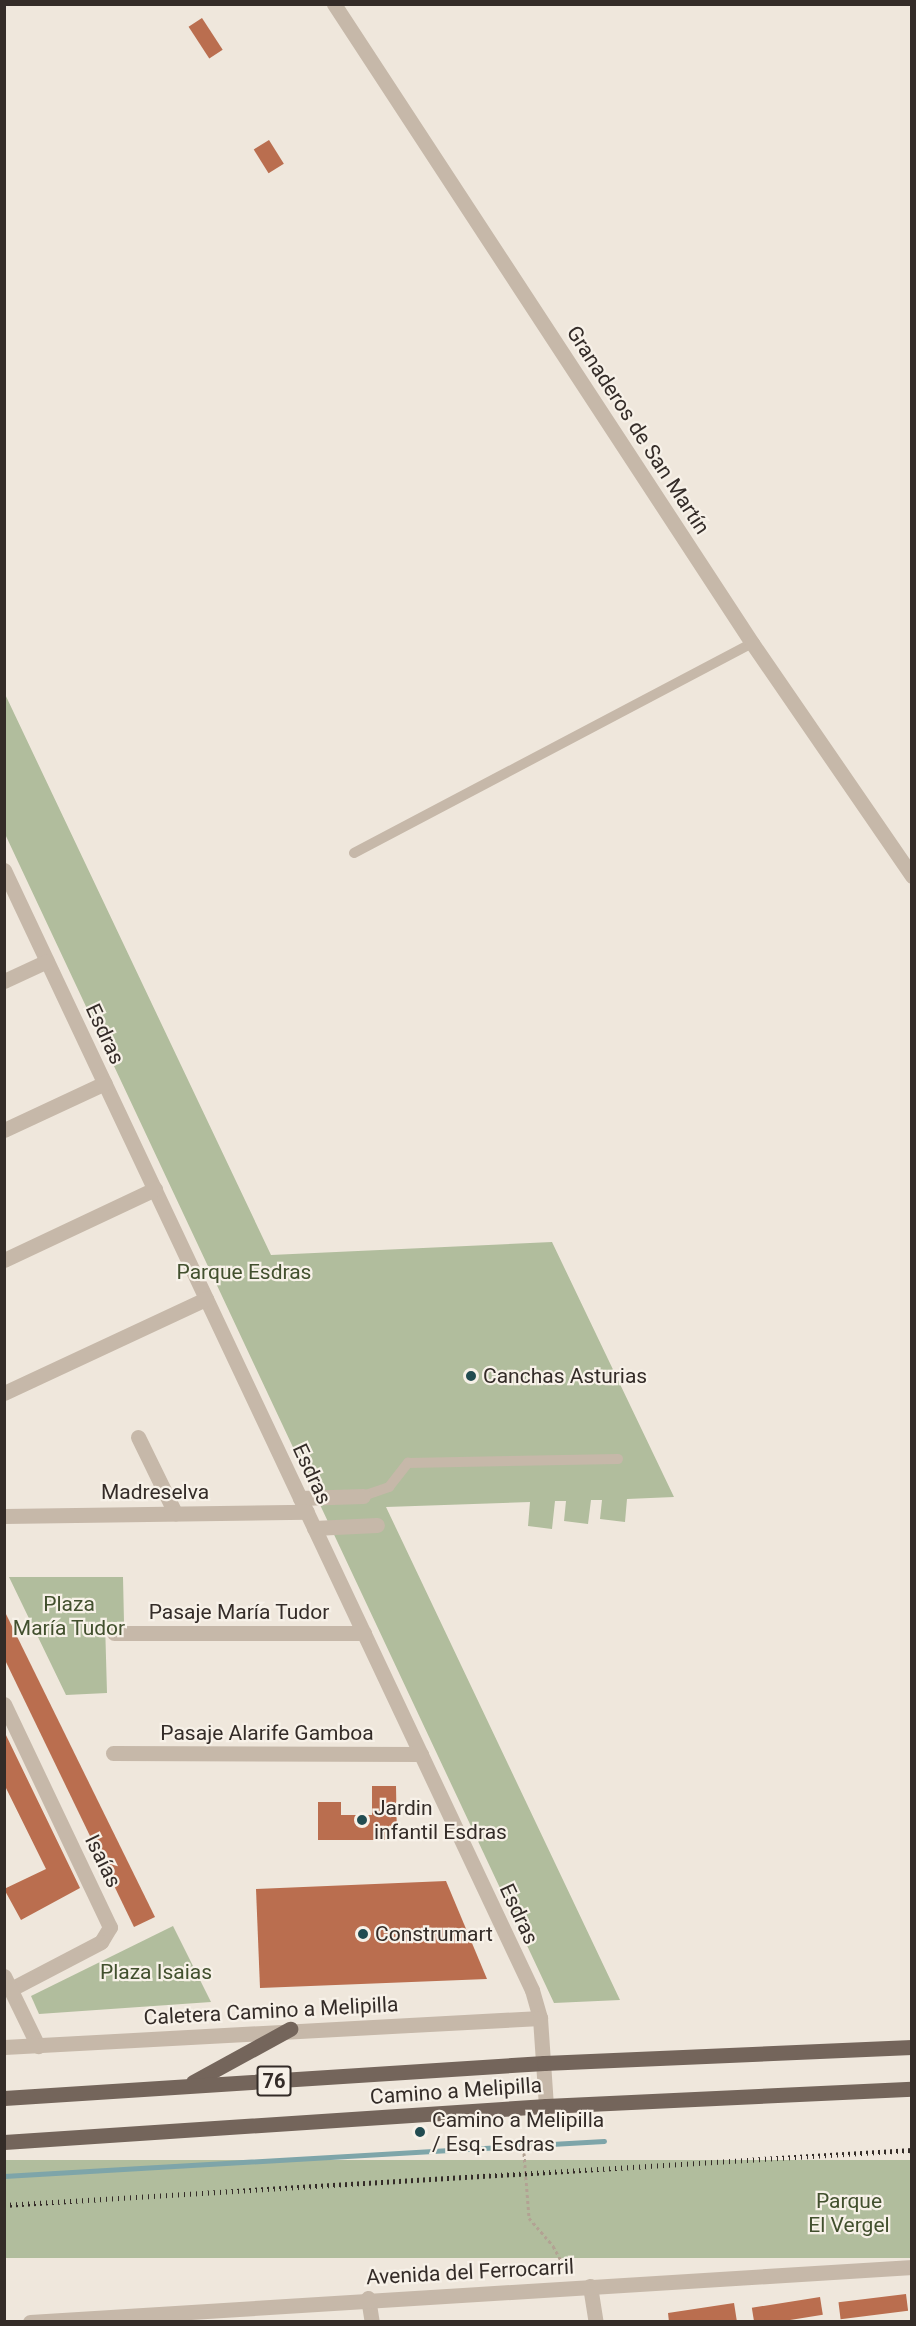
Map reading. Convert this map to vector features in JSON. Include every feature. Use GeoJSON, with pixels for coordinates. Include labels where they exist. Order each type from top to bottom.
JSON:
{"type":"FeatureCollection","features":[{"type":"Feature","properties":{"kind":"main road"},"geometry":{"type":"LineString","coordinates":[[183,2087],[236,2062],[290,2029]]}},
{"type":"Feature","properties":{"kind":"main road","name":"Camino a Melipilla"},"geometry":{"type":"LineString","coordinates":[[4,2098],[544,2063],[912,2047]]}},
{"type":"Feature","properties":{"kind":"main road","name":"Camino a Melipilla"},"geometry":{"type":"LineString","coordinates":[[4,2142],[546,2106],[912,2090]]}},
{"type":"Feature","properties":{"kind":"street","name":"Granaderos de San Martín"},"geometry":{"type":"LineString","coordinates":[[334,4],[752,643],[912,876]]}},
{"type":"Feature","properties":{"kind":"street","name":"Esdras"},"geometry":{"type":"LineString","coordinates":[[4,870],[535,1997],[540,2018],[546,2106]]}},
{"type":"Feature","properties":{"kind":"street"},"geometry":{"type":"LineString","coordinates":[[4,981],[47,961]]}},
{"type":"Feature","properties":{"kind":"street"},"geometry":{"type":"LineString","coordinates":[[4,1130],[105,1083]]}},
{"type":"Feature","properties":{"kind":"street"},"geometry":{"type":"LineString","coordinates":[[4,1260],[155,1189]]}},
{"type":"Feature","properties":{"kind":"street"},"geometry":{"type":"LineString","coordinates":[[4,1393],[206,1299]]}},
{"type":"Feature","properties":{"kind":"street"},"geometry":{"type":"LineString","coordinates":[[138,1437],[175,1512]]}},
{"type":"Feature","properties":{"kind":"street","name":"Madreselva"},"geometry":{"type":"LineString","coordinates":[[4,1516],[175,1512],[303,1505],[363,1496]]}},
{"type":"Feature","properties":{"kind":"street"},"geometry":{"type":"LineString","coordinates":[[314,1528],[377,1525]]}},
{"type":"Feature","properties":{"kind":"street","name":"Pasaje María Tudor"},"geometry":{"type":"LineString","coordinates":[[114,1633],[364,1633]]}},
{"type":"Feature","properties":{"kind":"street","name":"Isaías"},"geometry":{"type":"LineString","coordinates":[[4,1704],[110,1926],[101,1942],[8,1983]]}},
{"type":"Feature","properties":{"kind":"street","name":"Pasaje Alarife Gamboa"},"geometry":{"type":"LineString","coordinates":[[113,1753],[421,1754]]}},
{"type":"Feature","properties":{"kind":"street"},"geometry":{"type":"LineString","coordinates":[[8,1983],[38,2046]]}},
{"type":"Feature","properties":{"kind":"street","name":"Caletera Camino a Melipilla"},"geometry":{"type":"LineString","coordinates":[[4,2047],[290,2029],[540,2018]]}},
{"type":"Feature","properties":{"kind":"street","name":"Avenida del Ferrocarril"},"geometry":{"type":"LineString","coordinates":[[30,2322],[116,2319],[368,2298],[912,2267]]}},
{"type":"Feature","properties":{"kind":"street"},"geometry":{"type":"LineString","coordinates":[[582,2286],[596,2322]]}},
{"type":"Feature","properties":{"kind":"street"},"geometry":{"type":"LineString","coordinates":[[368,2298],[372,2322]]}},
{"type":"Feature","properties":{"kind":"lane"},"geometry":{"type":"LineString","coordinates":[[354,853],[752,643]]}},
{"type":"Feature","properties":{"kind":"lane"},"geometry":{"type":"LineString","coordinates":[[363,1496],[389,1487],[408,1463],[618,1459]]}},
{"type":"Feature","properties":{"kind":"path"},"geometry":{"type":"LineString","coordinates":[[523,2141],[529,2218],[582,2286]]}},
{"type":"Feature","properties":{"kind":"green space","name":"Parque Esdras"},"geometry":{"type":"Polygon","coordinates":[[[4,692],[271,1255],[552,1242],[674,1497],[627,1499],[625,1522],[600,1519],[602,1500],[591,1500],[588,1524],[564,1521],[566,1501],[555,1501],[552,1529],[528,1526],[530,1502],[386,1507],[620,2000],[554,2003],[5,834],[4,692]]]}},
{"type":"Feature","properties":{"kind":"green space","name":"Plaza María Tudor"},"geometry":{"type":"Polygon","coordinates":[[[9,1577],[123,1577],[124,1622],[105,1622],[107,1693],[66,1695],[9,1577]]]}},
{"type":"Feature","properties":{"kind":"green space","name":"Plaza Isaias"},"geometry":{"type":"Polygon","coordinates":[[[173,1926],[211,2002],[39,2014],[31,1996],[173,1926]]]}},
{"type":"Feature","properties":{"kind":"green space","name":"Parque El Vergel"},"geometry":{"type":"Polygon","coordinates":[[[4,2160],[911,2160],[911,2258],[4,2258],[4,2160]]]}},
{"type":"Feature","properties":{"kind":"building"},"geometry":{"type":"Polygon","coordinates":[[[202,18],[223,50],[209,59],[189,27],[202,18]]]}},
{"type":"Feature","properties":{"kind":"building"},"geometry":{"type":"Polygon","coordinates":[[[269,140],[284,164],[269,173],[254,150],[269,140]]]}},
{"type":"Feature","properties":{"kind":"building"},"geometry":{"type":"Polygon","coordinates":[[[4,1610],[155,1917],[134,1927],[4,1658],[4,1610]]]}},
{"type":"Feature","properties":{"kind":"building"},"geometry":{"type":"Polygon","coordinates":[[[4,1731],[80,1888],[21,1920],[4,1889],[46,1869],[4,1784],[4,1731]]]}},
{"type":"Feature","properties":{"kind":"building"},"geometry":{"type":"Polygon","coordinates":[[[372,1786],[396,1786],[397,1840],[318,1840],[318,1802],[341,1802],[341,1815],[372,1815],[372,1786]]]}},
{"type":"Feature","properties":{"kind":"building","name":"Construmart"},"geometry":{"type":"Polygon","coordinates":[[[446,1881],[487,1979],[260,1988],[256,1889],[446,1881]]]}},
{"type":"Feature","properties":{"kind":"building"},"geometry":{"type":"Polygon","coordinates":[[[906,2294],[908,2311],[841,2319],[839,2302],[906,2294]]]}},
{"type":"Feature","properties":{"kind":"building"},"geometry":{"type":"Polygon","coordinates":[[[820,2297],[823,2315],[777,2322],[754,2322],[752,2308],[820,2297]]]}},
{"type":"Feature","properties":{"kind":"building"},"geometry":{"type":"Polygon","coordinates":[[[734,2303],[737,2322],[669,2322],[668,2313],[734,2303]]]}},
{"type":"Feature","properties":{"kind":"waterway"},"geometry":{"type":"LineString","coordinates":[[4,2176],[604,2141]]}},
{"type":"Feature","properties":{"kind":"railway"},"geometry":{"type":"LineString","coordinates":[[4,2205],[912,2150]]}},
{"type":"Feature","properties":{"kind":"place","name":"Canchas Asturias"},"geometry":{"type":"Point","coordinates":[471,1376]}},
{"type":"Feature","properties":{"kind":"place","name":"Jardin infantil Esdras"},"geometry":{"type":"Point","coordinates":[362,1820]}},
{"type":"Feature","properties":{"kind":"place","name":"Construmart"},"geometry":{"type":"Point","coordinates":[363,1934]}},
{"type":"Feature","properties":{"kind":"place","name":"Camino a Melipilla / Esq. Esdras"},"geometry":{"type":"Point","coordinates":[420,2132]}}]}
